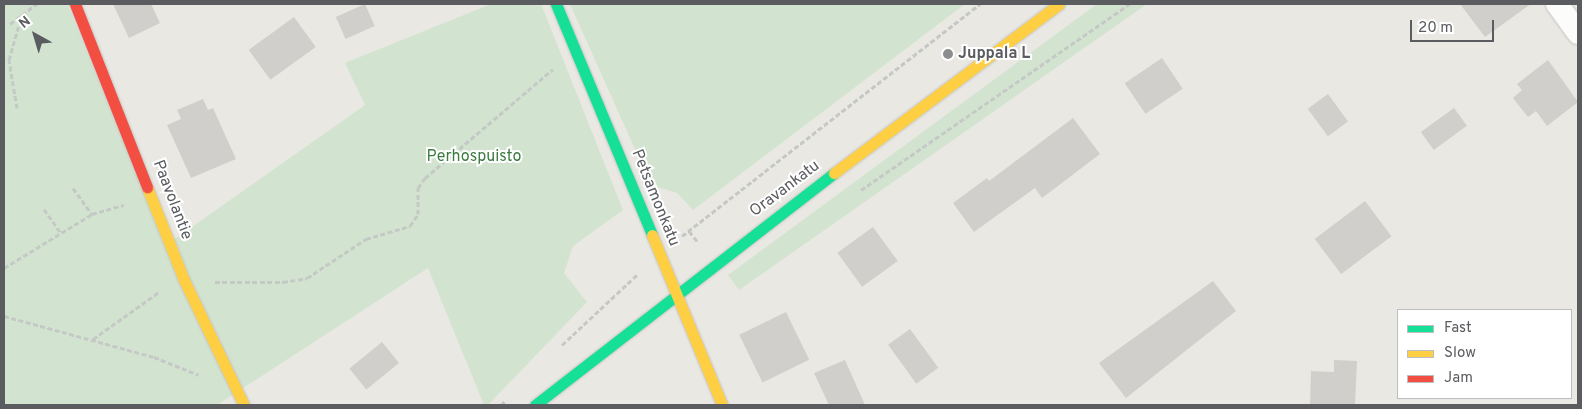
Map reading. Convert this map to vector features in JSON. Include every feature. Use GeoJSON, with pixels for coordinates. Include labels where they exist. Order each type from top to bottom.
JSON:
{"type":"FeatureCollection","features":[{"type":"Feature","properties":{"kind":"street","name":"Paavolantie"},"geometry":{"type":"LineString","coordinates":[[75,4],[153,197],[184,280],[244,405]]}},
{"type":"Feature","properties":{"kind":"street","name":"Petsamonkatu"},"geometry":{"type":"LineString","coordinates":[[556,4],[722,405]]}},
{"type":"Feature","properties":{"kind":"street","name":"Oravankatu"},"geometry":{"type":"LineString","coordinates":[[535,405],[676,293],[1059,4]]}},
{"type":"Feature","properties":{"kind":"street"},"geometry":{"type":"LineString","coordinates":[[1557,4],[1578,33]]}},
{"type":"Feature","properties":{"kind":"path"},"geometry":{"type":"LineString","coordinates":[[10,24],[37,4]]}},
{"type":"Feature","properties":{"kind":"path"},"geometry":{"type":"LineString","coordinates":[[560,347],[660,253],[980,4]]}},
{"type":"Feature","properties":{"kind":"path"},"geometry":{"type":"LineString","coordinates":[[856,194],[1130,4]]}},
{"type":"Feature","properties":{"kind":"path"},"geometry":{"type":"LineString","coordinates":[[16,108],[9,60],[22,14]]}},
{"type":"Feature","properties":{"kind":"path"},"geometry":{"type":"LineString","coordinates":[[93,339],[154,294],[184,280],[283,282],[307,278],[366,239],[410,226],[418,214],[418,188],[425,178],[576,49]]}},
{"type":"Feature","properties":{"kind":"path"},"geometry":{"type":"LineString","coordinates":[[73,188],[92,214]]}},
{"type":"Feature","properties":{"kind":"path"},"geometry":{"type":"LineString","coordinates":[[4,268],[92,214],[153,197]]}},
{"type":"Feature","properties":{"kind":"path"},"geometry":{"type":"LineString","coordinates":[[44,208],[61,233]]}},
{"type":"Feature","properties":{"kind":"path"},"geometry":{"type":"LineString","coordinates":[[4,316],[93,339],[204,378]]}},
{"type":"Feature","properties":{"kind":"path"},"geometry":{"type":"LineString","coordinates":[[501,405],[514,392]]}},
{"type":"Feature","properties":{"kind":"green space","name":"Perhospuisto"},"geometry":{"type":"Polygon","coordinates":[[[4,4],[67,4],[165,246],[365,105],[345,63],[491,4],[541,4],[623,210],[573,246],[564,273],[587,302],[488,405],[484,405],[428,268],[217,405],[4,405],[4,4]]]}},
{"type":"Feature","properties":{"kind":"green space"},"geometry":{"type":"Polygon","coordinates":[[[570,4],[965,4],[693,210],[677,193],[651,185],[570,4]]]}},
{"type":"Feature","properties":{"kind":"green space"},"geometry":{"type":"Polygon","coordinates":[[[1097,4],[1147,4],[739,290],[728,275],[1097,4]]]}},
{"type":"Feature","properties":{"kind":"building"},"geometry":{"type":"Polygon","coordinates":[[[113,4],[151,4],[160,23],[129,38],[113,4]]]}},
{"type":"Feature","properties":{"kind":"building"},"geometry":{"type":"Polygon","coordinates":[[[365,4],[375,26],[346,39],[336,17],[365,4]]]}},
{"type":"Feature","properties":{"kind":"building"},"geometry":{"type":"Polygon","coordinates":[[[1460,4],[1531,4],[1485,37],[1460,4]]]}},
{"type":"Feature","properties":{"kind":"building"},"geometry":{"type":"Polygon","coordinates":[[[294,17],[316,47],[270,80],[249,50],[294,17]]]}},
{"type":"Feature","properties":{"kind":"building"},"geometry":{"type":"Polygon","coordinates":[[[1162,58],[1183,89],[1145,114],[1125,83],[1162,58]]]}},
{"type":"Feature","properties":{"kind":"building"},"geometry":{"type":"Polygon","coordinates":[[[1548,60],[1578,102],[1547,126],[1536,111],[1528,117],[1513,98],[1522,90],[1517,84],[1548,60]]]}},
{"type":"Feature","properties":{"kind":"building"},"geometry":{"type":"Polygon","coordinates":[[[1328,94],[1348,122],[1328,136],[1308,109],[1328,94]]]}},
{"type":"Feature","properties":{"kind":"building"},"geometry":{"type":"Polygon","coordinates":[[[203,99],[208,110],[213,108],[236,159],[191,178],[167,125],[181,119],[177,110],[203,99]]]}},
{"type":"Feature","properties":{"kind":"building"},"geometry":{"type":"Polygon","coordinates":[[[1454,108],[1467,126],[1434,150],[1421,132],[1454,108]]]}},
{"type":"Feature","properties":{"kind":"building"},"geometry":{"type":"Polygon","coordinates":[[[1073,118],[1100,154],[1042,198],[1035,188],[974,232],[953,203],[987,178],[989,181],[1073,118]]]}},
{"type":"Feature","properties":{"kind":"building"},"geometry":{"type":"Polygon","coordinates":[[[1365,201],[1391,236],[1341,274],[1315,239],[1365,201]]]}},
{"type":"Feature","properties":{"kind":"building"},"geometry":{"type":"Polygon","coordinates":[[[873,227],[898,261],[862,287],[837,253],[873,227]]]}},
{"type":"Feature","properties":{"kind":"building"},"geometry":{"type":"Polygon","coordinates":[[[1213,281],[1236,311],[1126,398],[1099,363],[1213,281]]]}},
{"type":"Feature","properties":{"kind":"building"},"geometry":{"type":"Polygon","coordinates":[[[786,312],[809,360],[762,382],[739,335],[786,312]]]}},
{"type":"Feature","properties":{"kind":"building"},"geometry":{"type":"Polygon","coordinates":[[[910,329],[938,368],[916,384],[888,345],[910,329]]]}},
{"type":"Feature","properties":{"kind":"building"},"geometry":{"type":"Polygon","coordinates":[[[382,342],[399,363],[366,389],[349,368],[382,342]]]}},
{"type":"Feature","properties":{"kind":"building"},"geometry":{"type":"Polygon","coordinates":[[[845,360],[865,405],[829,405],[814,373],[845,360]]]}},
{"type":"Feature","properties":{"kind":"building"},"geometry":{"type":"Polygon","coordinates":[[[1334,360],[1357,361],[1355,405],[1310,405],[1311,371],[1334,372],[1334,360]]]}},
{"type":"Feature","properties":{"kind":"traffic: fast"},"geometry":{"type":"LineString","coordinates":[[556,4],[652,235]]}},
{"type":"Feature","properties":{"kind":"traffic: fast"},"geometry":{"type":"LineString","coordinates":[[535,405],[834,173]]}},
{"type":"Feature","properties":{"kind":"traffic: slow"},"geometry":{"type":"LineString","coordinates":[[834,173],[1059,4]]}},
{"type":"Feature","properties":{"kind":"traffic: slow"},"geometry":{"type":"LineString","coordinates":[[147,187],[184,280],[244,405]]}},
{"type":"Feature","properties":{"kind":"traffic: slow"},"geometry":{"type":"LineString","coordinates":[[652,235],[722,405]]}},
{"type":"Feature","properties":{"kind":"traffic: jam"},"geometry":{"type":"LineString","coordinates":[[75,4],[147,187]]}},
{"type":"Feature","properties":{"kind":"place","name":"Juppala L"},"geometry":{"type":"Point","coordinates":[948,54]}}]}
